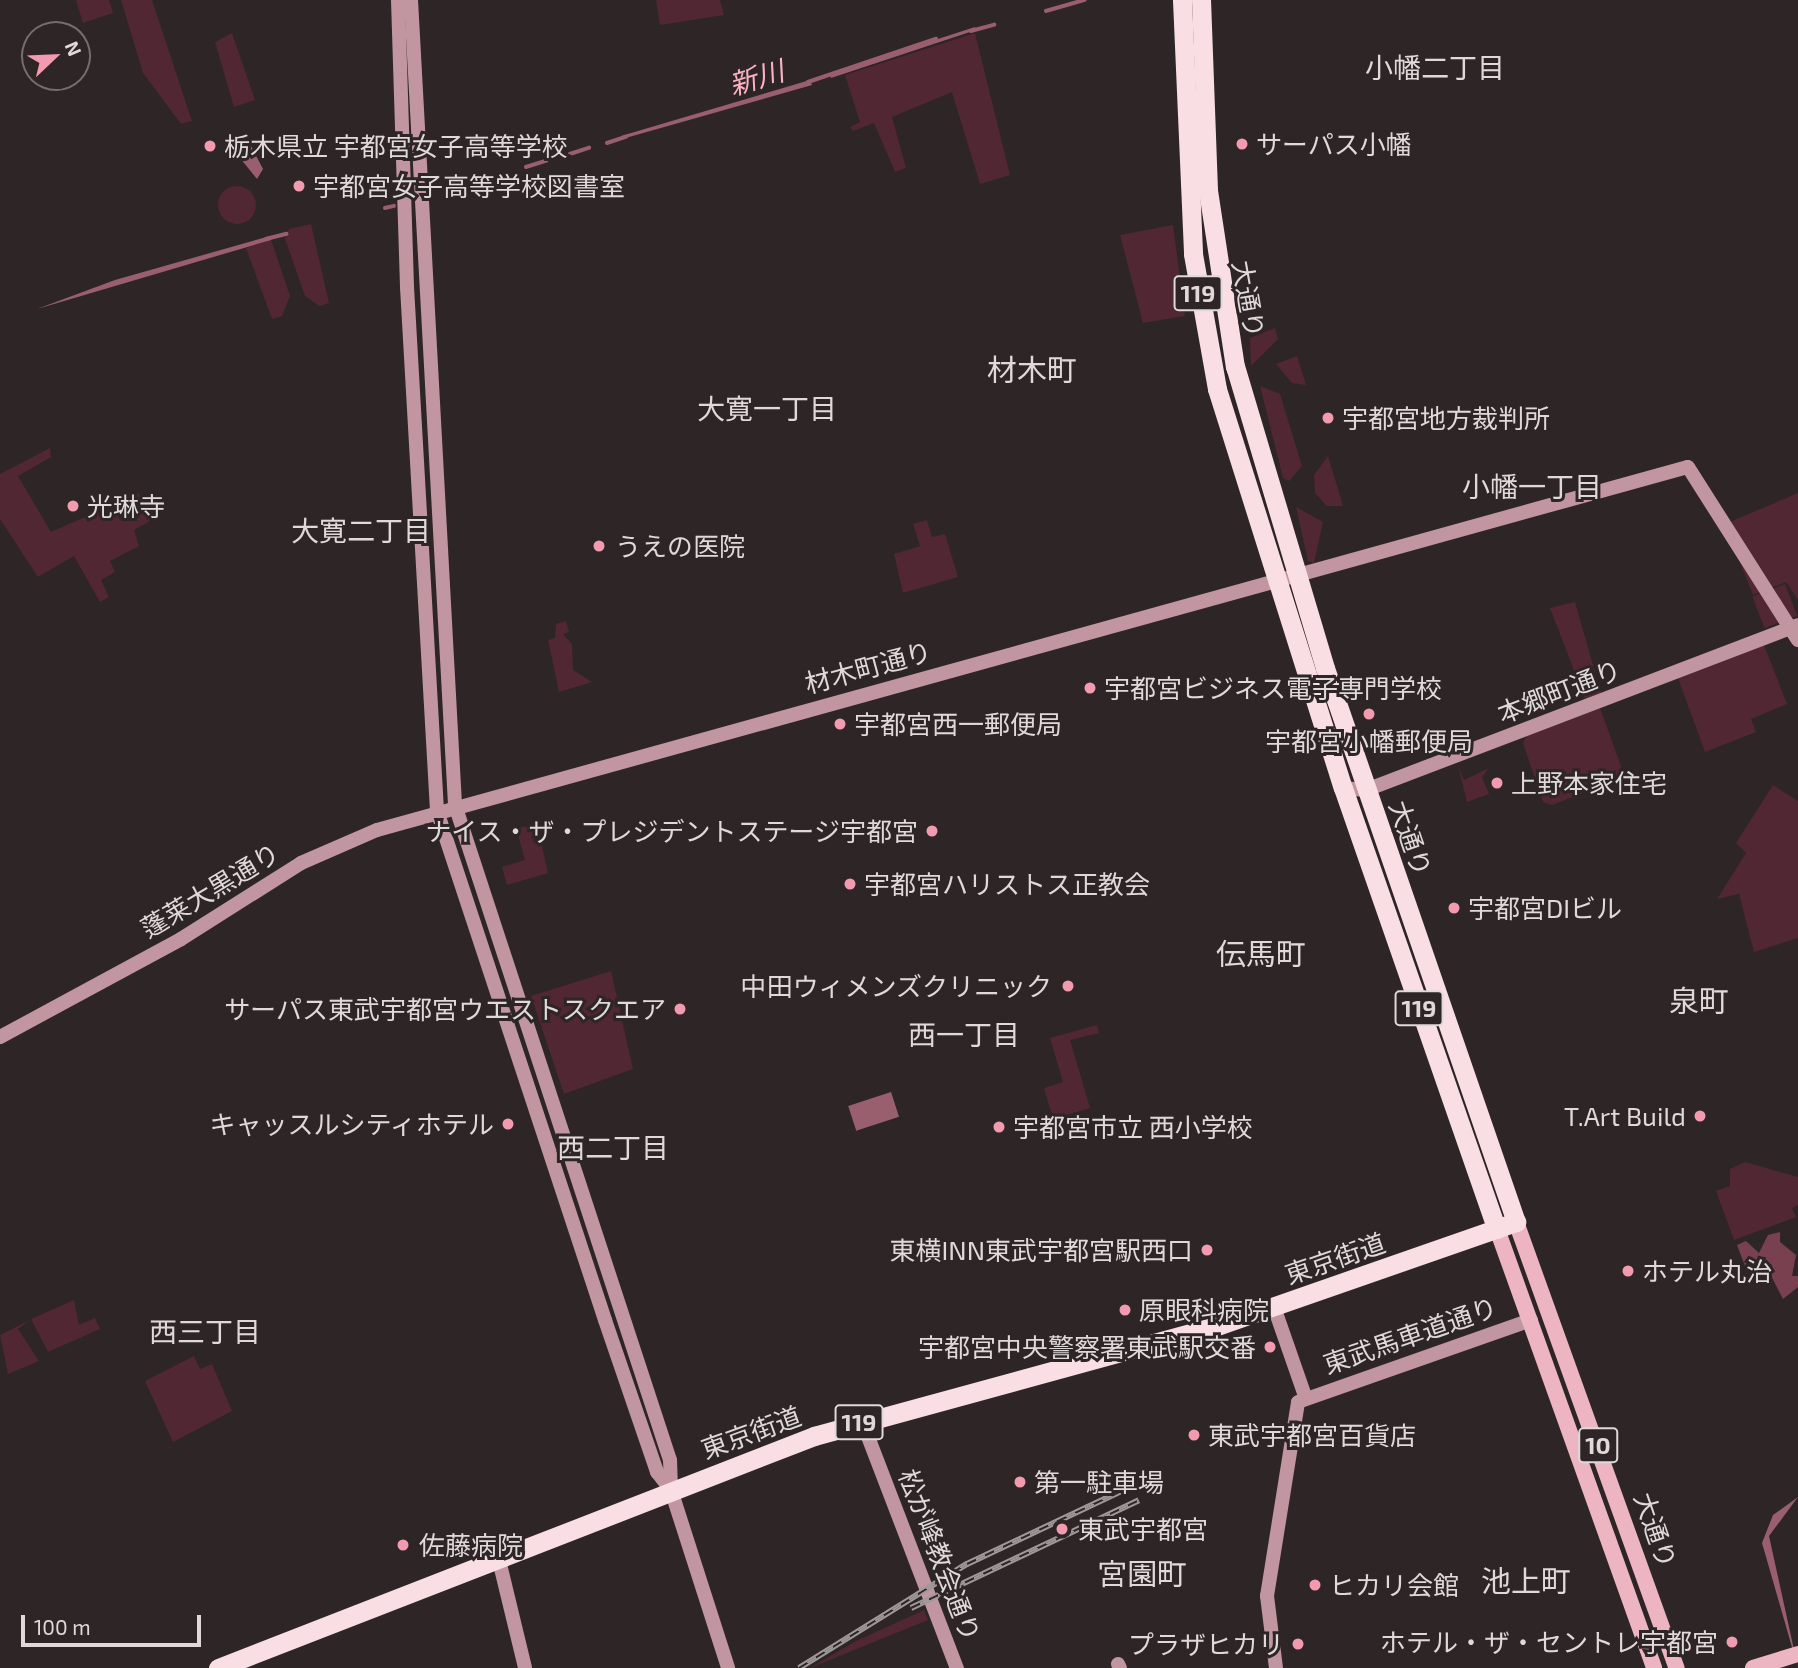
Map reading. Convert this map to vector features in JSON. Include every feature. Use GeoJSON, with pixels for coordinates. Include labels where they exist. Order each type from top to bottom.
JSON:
{"type":"FeatureCollection","features":[{"type":"Feature","properties":{"kind":"highway","name":"大通り"},"geometry":{"type":"LineString","coordinates":[[1182,0],[1185,147],[1198,298],[1217,389],[1274,577],[1343,788],[1497,1229]]}},
{"type":"Feature","properties":{"kind":"highway","name":"大通り"},"geometry":{"type":"LineString","coordinates":[[1201,0],[1219,291],[1294,572],[1366,790],[1516,1222]]}},
{"type":"Feature","properties":{"kind":"highway","name":"東京街道"},"geometry":{"type":"LineString","coordinates":[[218,1668],[498,1556],[862,1421],[1274,1307],[1516,1222]]}},
{"type":"Feature","properties":{"kind":"main road","name":"大通り"},"geometry":{"type":"LineString","coordinates":[[1516,1222],[1677,1668]]}},
{"type":"Feature","properties":{"kind":"main road","name":"大通り"},"geometry":{"type":"LineString","coordinates":[[1497,1229],[1654,1668]]}},
{"type":"Feature","properties":{"kind":"main road"},"geometry":{"type":"LineString","coordinates":[[1753,1668],[1793,1655]]}},
{"type":"Feature","properties":{"kind":"street"},"geometry":{"type":"LineString","coordinates":[[398,0],[407,287],[437,811],[609,1333],[657,1472],[671,1490]]}},
{"type":"Feature","properties":{"kind":"street"},"geometry":{"type":"LineString","coordinates":[[411,0],[455,805],[670,1460],[671,1490],[728,1668]]}},
{"type":"Feature","properties":{"kind":"street","name":"材木町通り"},"geometry":{"type":"LineString","coordinates":[[455,805],[1274,577],[1688,467],[1796,631]]}},
{"type":"Feature","properties":{"kind":"street","name":"本郷町通り"},"geometry":{"type":"LineString","coordinates":[[1343,788],[1366,790],[1796,631]]}},
{"type":"Feature","properties":{"kind":"street","name":"蓬莱大黒通り"},"geometry":{"type":"LineString","coordinates":[[0,1037],[181,939],[301,863],[455,805]]}},
{"type":"Feature","properties":{"kind":"street"},"geometry":{"type":"LineString","coordinates":[[1274,1307],[1304,1396],[1296,1407],[1267,1596],[1276,1668]]}},
{"type":"Feature","properties":{"kind":"street","name":"東武馬車道通り"},"geometry":{"type":"LineString","coordinates":[[1304,1396],[1531,1320]]}},
{"type":"Feature","properties":{"kind":"street","name":"松が峰教会通り"},"geometry":{"type":"LineString","coordinates":[[862,1421],[957,1668]]}},
{"type":"Feature","properties":{"kind":"street"},"geometry":{"type":"LineString","coordinates":[[498,1556],[525,1668]]}},
{"type":"Feature","properties":{"kind":"shaded area"},"geometry":{"type":"Polygon","coordinates":[[[76,0],[109,0],[113,13],[82,21],[76,0]]]}},
{"type":"Feature","properties":{"kind":"shaded area"},"geometry":{"type":"Polygon","coordinates":[[[121,0],[152,0],[192,121],[181,124],[143,73],[121,0]]]}},
{"type":"Feature","properties":{"kind":"shaded area"},"geometry":{"type":"Polygon","coordinates":[[[656,0],[720,0],[724,15],[660,25],[656,0]]]}},
{"type":"Feature","properties":{"kind":"shaded area"},"geometry":{"type":"Polygon","coordinates":[[[975,27],[976,30],[831,78],[830,74],[975,27]]]}},
{"type":"Feature","properties":{"kind":"shaded area"},"geometry":{"type":"Polygon","coordinates":[[[232,33],[255,100],[234,107],[215,42],[232,33]]]}},
{"type":"Feature","properties":{"kind":"shaded area"},"geometry":{"type":"Polygon","coordinates":[[[975,33],[1010,175],[980,184],[952,92],[892,117],[906,168],[895,172],[874,123],[853,131],[850,127],[860,122],[845,75],[975,33]]]}},
{"type":"Feature","properties":{"kind":"shaded area"},"geometry":{"type":"Polygon","coordinates":[[[810,80],[812,85],[622,139],[621,136],[810,80]]]}},
{"type":"Feature","properties":{"kind":"shaded area"},"geometry":{"type":"Polygon","coordinates":[[[249,142],[263,169],[257,179],[240,158],[249,142]]]}},
{"type":"Feature","properties":{"kind":"shaded area"},"geometry":{"type":"Polygon","coordinates":[[[237,186],[251,191],[256,205],[251,219],[237,224],[223,219],[218,205],[223,191],[237,186]]]}},
{"type":"Feature","properties":{"kind":"shaded area"},"geometry":{"type":"Polygon","coordinates":[[[311,224],[329,303],[319,306],[305,296],[285,239],[289,229],[311,224]]]}},
{"type":"Feature","properties":{"kind":"shaded area"},"geometry":{"type":"Polygon","coordinates":[[[1173,225],[1185,316],[1143,323],[1120,235],[1173,225]]]}},
{"type":"Feature","properties":{"kind":"shaded area"},"geometry":{"type":"Polygon","coordinates":[[[270,236],[271,240],[37,309],[115,280],[270,236]]]}},
{"type":"Feature","properties":{"kind":"shaded area"},"geometry":{"type":"Polygon","coordinates":[[[271,240],[290,296],[282,316],[272,319],[246,248],[271,240]]]}},
{"type":"Feature","properties":{"kind":"shaded area"},"geometry":{"type":"Polygon","coordinates":[[[1275,328],[1278,339],[1251,366],[1250,338],[1275,328]]]}},
{"type":"Feature","properties":{"kind":"shaded area"},"geometry":{"type":"Polygon","coordinates":[[[1297,356],[1306,385],[1292,383],[1276,364],[1297,356]]]}},
{"type":"Feature","properties":{"kind":"shaded area"},"geometry":{"type":"Polygon","coordinates":[[[1260,386],[1280,394],[1302,466],[1289,481],[1283,478],[1260,386]]]}},
{"type":"Feature","properties":{"kind":"shaded area"},"geometry":{"type":"Polygon","coordinates":[[[50,448],[51,457],[18,476],[51,532],[139,493],[152,520],[134,530],[139,546],[110,561],[115,572],[101,580],[109,597],[100,602],[74,556],[38,577],[0,519],[0,474],[50,448]]]}},
{"type":"Feature","properties":{"kind":"shaded area"},"geometry":{"type":"Polygon","coordinates":[[[1328,456],[1343,506],[1327,506],[1315,493],[1314,475],[1328,456]]]}},
{"type":"Feature","properties":{"kind":"shaded area"},"geometry":{"type":"Polygon","coordinates":[[[1798,493],[1798,600],[1786,582],[1753,595],[1725,524],[1798,493]]]}},
{"type":"Feature","properties":{"kind":"shaded area"},"geometry":{"type":"Polygon","coordinates":[[[1296,507],[1323,522],[1314,563],[1308,561],[1296,507]]]}},
{"type":"Feature","properties":{"kind":"shaded area"},"geometry":{"type":"Polygon","coordinates":[[[927,520],[932,537],[945,534],[958,577],[903,593],[894,554],[920,546],[913,524],[927,520]]]}},
{"type":"Feature","properties":{"kind":"shaded area"},"geometry":{"type":"Polygon","coordinates":[[[1785,584],[1797,616],[1765,628],[1752,597],[1785,584]]]}},
{"type":"Feature","properties":{"kind":"shaded area"},"geometry":{"type":"Polygon","coordinates":[[[1575,602],[1601,693],[1585,699],[1550,608],[1575,602]]]}},
{"type":"Feature","properties":{"kind":"shaded area"},"geometry":{"type":"Polygon","coordinates":[[[566,621],[569,632],[563,634],[572,644],[573,670],[592,682],[559,692],[548,640],[555,638],[556,624],[566,621]]]}},
{"type":"Feature","properties":{"kind":"shaded area"},"geometry":{"type":"Polygon","coordinates":[[[1764,645],[1787,704],[1751,719],[1756,732],[1705,752],[1678,678],[1764,645]]]}},
{"type":"Feature","properties":{"kind":"shaded area"},"geometry":{"type":"Polygon","coordinates":[[[1600,708],[1625,777],[1552,805],[1543,802],[1523,743],[1527,735],[1600,708]]]}},
{"type":"Feature","properties":{"kind":"shaded area"},"geometry":{"type":"Polygon","coordinates":[[[1458,765],[1464,780],[1489,768],[1482,777],[1489,794],[1467,802],[1458,765]]]}},
{"type":"Feature","properties":{"kind":"shaded area"},"geometry":{"type":"Polygon","coordinates":[[[1773,785],[1798,801],[1798,938],[1754,952],[1739,894],[1717,899],[1746,853],[1736,843],[1773,785]]]}},
{"type":"Feature","properties":{"kind":"shaded area"},"geometry":{"type":"Polygon","coordinates":[[[537,825],[548,873],[507,885],[502,867],[525,860],[516,828],[537,825]]]}},
{"type":"Feature","properties":{"kind":"shaded area"},"geometry":{"type":"Polygon","coordinates":[[[611,971],[633,1069],[564,1094],[531,996],[611,971]]]}},
{"type":"Feature","properties":{"kind":"shaded area"},"geometry":{"type":"Polygon","coordinates":[[[1097,1025],[1099,1033],[1070,1040],[1090,1108],[1053,1119],[1044,1088],[1063,1082],[1050,1038],[1097,1025]]]}},
{"type":"Feature","properties":{"kind":"shaded area"},"geometry":{"type":"Polygon","coordinates":[[[891,1092],[899,1117],[856,1131],[848,1106],[891,1092]]]}},
{"type":"Feature","properties":{"kind":"shaded area"},"geometry":{"type":"Polygon","coordinates":[[[1745,1162],[1798,1177],[1798,1205],[1792,1208],[1796,1217],[1734,1240],[1716,1191],[1730,1186],[1730,1169],[1745,1162]]]}},
{"type":"Feature","properties":{"kind":"shaded area"},"geometry":{"type":"Polygon","coordinates":[[[1780,1232],[1780,1242],[1796,1255],[1792,1276],[1798,1276],[1798,1287],[1783,1299],[1763,1260],[1745,1266],[1737,1245],[1746,1241],[1759,1253],[1768,1235],[1780,1232]]]}},
{"type":"Feature","properties":{"kind":"shaded area"},"geometry":{"type":"Polygon","coordinates":[[[74,1300],[79,1325],[95,1318],[100,1329],[48,1352],[31,1319],[74,1300]]]}},
{"type":"Feature","properties":{"kind":"shaded area"},"geometry":{"type":"Polygon","coordinates":[[[30,1320],[18,1329],[39,1361],[8,1374],[0,1335],[30,1320]]]}},
{"type":"Feature","properties":{"kind":"shaded area"},"geometry":{"type":"Polygon","coordinates":[[[194,1356],[200,1369],[212,1364],[232,1411],[173,1442],[145,1381],[194,1356]]]}},
{"type":"Feature","properties":{"kind":"shaded area"},"geometry":{"type":"Polygon","coordinates":[[[1798,1497],[1769,1536],[1798,1668],[1762,1543],[1773,1515],[1798,1497]]]}},
{"type":"Feature","properties":{"kind":"shaded area"},"geometry":{"type":"Polygon","coordinates":[[[924,1610],[928,1620],[810,1668],[854,1642],[924,1610]]]}},
{"type":"Feature","properties":{"kind":"waterway","name":"新川"},"geometry":{"type":"LineString","coordinates":[[1046,11],[1084,0]]}},
{"type":"Feature","properties":{"kind":"waterway","name":"新川"},"geometry":{"type":"LineString","coordinates":[[971,31],[994,25]]}},
{"type":"Feature","properties":{"kind":"waterway","name":"新川"},"geometry":{"type":"LineString","coordinates":[[808,82],[936,39]]}},
{"type":"Feature","properties":{"kind":"waterway","name":"新川"},"geometry":{"type":"LineString","coordinates":[[607,143],[626,137]]}},
{"type":"Feature","properties":{"kind":"waterway","name":"新川"},"geometry":{"type":"LineString","coordinates":[[570,154],[589,148]]}},
{"type":"Feature","properties":{"kind":"waterway","name":"新川"},"geometry":{"type":"LineString","coordinates":[[526,167],[546,161]]}},
{"type":"Feature","properties":{"kind":"waterway","name":"新川"},"geometry":{"type":"LineString","coordinates":[[385,208],[394,206]]}},
{"type":"Feature","properties":{"kind":"waterway","name":"新川"},"geometry":{"type":"LineString","coordinates":[[266,239],[286,234]]}},
{"type":"Feature","properties":{"kind":"railway"},"geometry":{"type":"LineString","coordinates":[[799,1668],[967,1564],[1132,1486]]}},
{"type":"Feature","properties":{"kind":"railway"},"geometry":{"type":"LineString","coordinates":[[911,1608],[1139,1500]]}},
{"type":"Feature","properties":{"kind":"place","name":"サーパス小幡"},"geometry":{"type":"Point","coordinates":[1242,144]}},
{"type":"Feature","properties":{"kind":"place","name":"栃木県立 宇都宮女子高等学校"},"geometry":{"type":"Point","coordinates":[210,146]}},
{"type":"Feature","properties":{"kind":"place","name":"宇都宮女子高等学校図書室"},"geometry":{"type":"Point","coordinates":[299,186]}},
{"type":"Feature","properties":{"kind":"place","name":"宇都宮地方裁判所"},"geometry":{"type":"Point","coordinates":[1328,418]}},
{"type":"Feature","properties":{"kind":"place","name":"光琳寺"},"geometry":{"type":"Point","coordinates":[73,506]}},
{"type":"Feature","properties":{"kind":"place","name":"うえの医院"},"geometry":{"type":"Point","coordinates":[599,546]}},
{"type":"Feature","properties":{"kind":"place","name":"宇都宮ビジネス電子専門学校"},"geometry":{"type":"Point","coordinates":[1090,688]}},
{"type":"Feature","properties":{"kind":"place","name":"宇都宮小幡郵便局"},"geometry":{"type":"Point","coordinates":[1369,714]}},
{"type":"Feature","properties":{"kind":"place","name":"宇都宮西一郵便局"},"geometry":{"type":"Point","coordinates":[840,724]}},
{"type":"Feature","properties":{"kind":"place","name":"上野本家住宅"},"geometry":{"type":"Point","coordinates":[1497,783]}},
{"type":"Feature","properties":{"kind":"place","name":"ナイス・ザ・プレジデントステージ宇都宮"},"geometry":{"type":"Point","coordinates":[932,831]}},
{"type":"Feature","properties":{"kind":"place","name":"宇都宮ハリストス正教会"},"geometry":{"type":"Point","coordinates":[850,884]}},
{"type":"Feature","properties":{"kind":"place","name":"宇都宮DIビル"},"geometry":{"type":"Point","coordinates":[1454,908]}},
{"type":"Feature","properties":{"kind":"place","name":"中田ウィメンズクリニック"},"geometry":{"type":"Point","coordinates":[1068,986]}},
{"type":"Feature","properties":{"kind":"place","name":"サーパス東武宇都宮ウエストスクエア"},"geometry":{"type":"Point","coordinates":[680,1009]}},
{"type":"Feature","properties":{"kind":"place","name":"T.Art Build"},"geometry":{"type":"Point","coordinates":[1700,1116]}},
{"type":"Feature","properties":{"kind":"place","name":"キャッスルシティホテル"},"geometry":{"type":"Point","coordinates":[508,1124]}},
{"type":"Feature","properties":{"kind":"place","name":"宇都宮市立 西小学校"},"geometry":{"type":"Point","coordinates":[999,1127]}},
{"type":"Feature","properties":{"kind":"place","name":"東横INN東武宇都宮駅西口"},"geometry":{"type":"Point","coordinates":[1207,1250]}},
{"type":"Feature","properties":{"kind":"place","name":"ホテル丸治"},"geometry":{"type":"Point","coordinates":[1628,1271]}},
{"type":"Feature","properties":{"kind":"place","name":"原眼科病院"},"geometry":{"type":"Point","coordinates":[1125,1310]}},
{"type":"Feature","properties":{"kind":"place","name":"宇都宮中央警察署東武駅交番"},"geometry":{"type":"Point","coordinates":[1270,1347]}},
{"type":"Feature","properties":{"kind":"place","name":"東武宇都宮百貨店"},"geometry":{"type":"Point","coordinates":[1194,1435]}},
{"type":"Feature","properties":{"kind":"place","name":"第一駐車場"},"geometry":{"type":"Point","coordinates":[1020,1482]}},
{"type":"Feature","properties":{"kind":"place","name":"東武宇都宮"},"geometry":{"type":"Point","coordinates":[1062,1529]}},
{"type":"Feature","properties":{"kind":"place","name":"佐藤病院"},"geometry":{"type":"Point","coordinates":[403,1545]}},
{"type":"Feature","properties":{"kind":"place","name":"ヒカリ会館"},"geometry":{"type":"Point","coordinates":[1315,1585]}},
{"type":"Feature","properties":{"kind":"place","name":"ホテル・ザ・セントレ宇都宮"},"geometry":{"type":"Point","coordinates":[1732,1642]}},
{"type":"Feature","properties":{"kind":"place","name":"プラザヒカリ"},"geometry":{"type":"Point","coordinates":[1298,1644]}},
{"type":"Feature","properties":{"kind":"district","name":"小幡二丁目"},"geometry":{"type":"Point","coordinates":[1435,67]}},
{"type":"Feature","properties":{"kind":"district","name":"材木町"},"geometry":{"type":"Point","coordinates":[1032,369]}},
{"type":"Feature","properties":{"kind":"district","name":"大寛一丁目"},"geometry":{"type":"Point","coordinates":[767,408]}},
{"type":"Feature","properties":{"kind":"district","name":"小幡一丁目"},"geometry":{"type":"Point","coordinates":[1532,486]}},
{"type":"Feature","properties":{"kind":"district","name":"大寛二丁目"},"geometry":{"type":"Point","coordinates":[361,530]}},
{"type":"Feature","properties":{"kind":"district","name":"伝馬町"},"geometry":{"type":"Point","coordinates":[1261,953]}},
{"type":"Feature","properties":{"kind":"district","name":"泉町"},"geometry":{"type":"Point","coordinates":[1699,1000]}},
{"type":"Feature","properties":{"kind":"district","name":"西一丁目"},"geometry":{"type":"Point","coordinates":[964,1034]}},
{"type":"Feature","properties":{"kind":"district","name":"西二丁目"},"geometry":{"type":"Point","coordinates":[613,1147]}},
{"type":"Feature","properties":{"kind":"district","name":"西三丁目"},"geometry":{"type":"Point","coordinates":[205,1331]}},
{"type":"Feature","properties":{"kind":"district","name":"宮園町"},"geometry":{"type":"Point","coordinates":[1142,1573]}},
{"type":"Feature","properties":{"kind":"district","name":"池上町"},"geometry":{"type":"Point","coordinates":[1526,1580]}}]}
